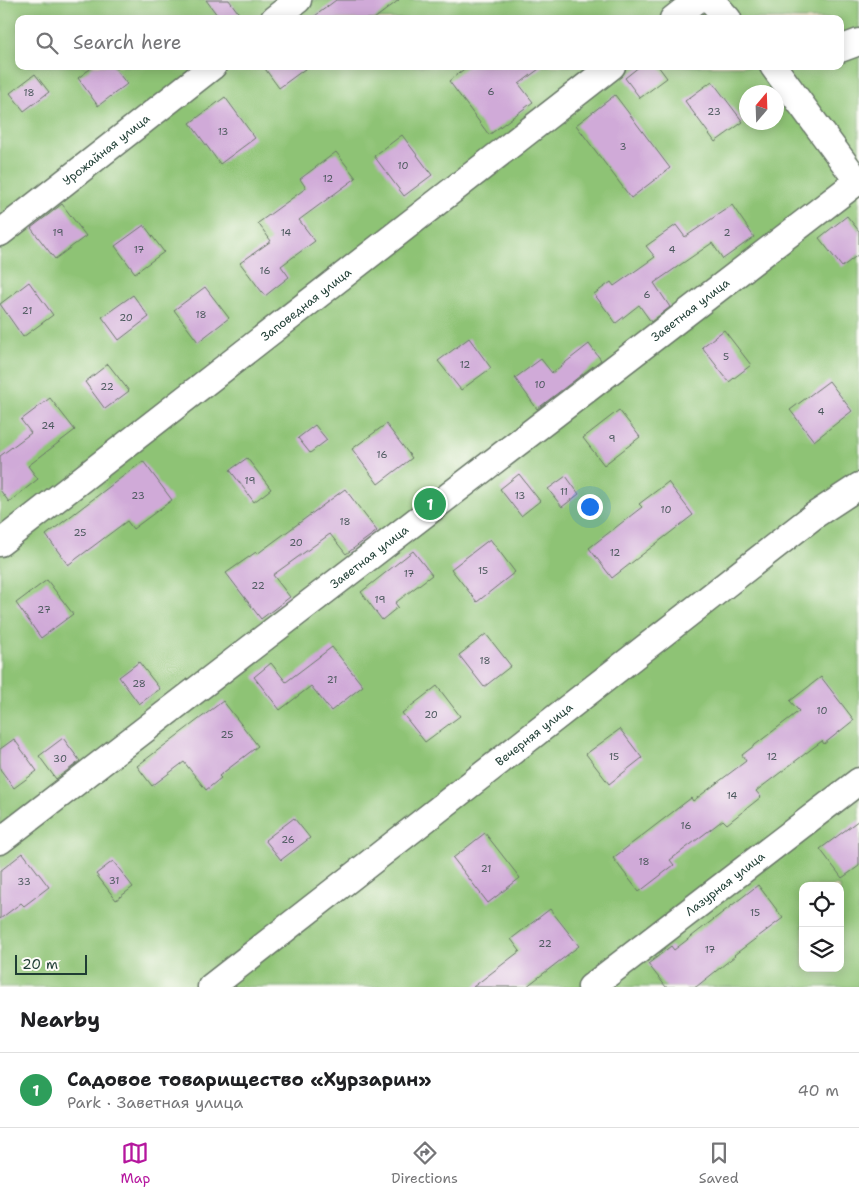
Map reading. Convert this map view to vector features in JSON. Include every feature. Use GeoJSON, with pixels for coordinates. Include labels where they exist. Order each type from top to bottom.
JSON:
{"type":"FeatureCollection","features":[{"type":"Feature","properties":{"kind":"street"},"geometry":{"type":"LineString","coordinates":[[279,15],[298,0]]}},
{"type":"Feature","properties":{"kind":"street"},"geometry":{"type":"LineString","coordinates":[[678,15],[697,0]]}},
{"type":"Feature","properties":{"kind":"street"},"geometry":{"type":"LineString","coordinates":[[711,0],[724,15]]}},
{"type":"Feature","properties":{"kind":"street"},"geometry":{"type":"LineString","coordinates":[[844,48],[859,42]]}},
{"type":"Feature","properties":{"kind":"street","name":"Урожайная улица"},"geometry":{"type":"LineString","coordinates":[[0,233],[208,70]]}},
{"type":"Feature","properties":{"kind":"street","name":"Заповедная улица"},"geometry":{"type":"LineString","coordinates":[[0,543],[607,70]]}},
{"type":"Feature","properties":{"kind":"street"},"geometry":{"type":"LineString","coordinates":[[781,70],[858,182]]}},
{"type":"Feature","properties":{"kind":"street","name":"Заветная улица"},"geometry":{"type":"LineString","coordinates":[[0,841],[858,182]]}},
{"type":"Feature","properties":{"kind":"street","name":"Вечерняя улица"},"geometry":{"type":"LineString","coordinates":[[211,987],[816,515],[859,486]]}},
{"type":"Feature","properties":{"kind":"street","name":"Лазурная улица"},"geometry":{"type":"LineString","coordinates":[[591,987],[859,781]]}},
{"type":"Feature","properties":{"kind":"green space"},"geometry":{"type":"Polygon","coordinates":[[[0,0],[859,0],[859,987],[0,987],[0,0]]]}},
{"type":"Feature","properties":{"kind":"building"},"geometry":{"type":"Polygon","coordinates":[[[206,0],[229,0],[240,15],[217,15],[206,0]]]}},
{"type":"Feature","properties":{"kind":"building"},"geometry":{"type":"Polygon","coordinates":[[[336,0],[399,0],[379,15],[316,15],[336,0]]]}},
{"type":"Feature","properties":{"kind":"building"},"geometry":{"type":"Polygon","coordinates":[[[89,70],[116,70],[127,84],[98,106],[78,78],[89,70]]]}},
{"type":"Feature","properties":{"kind":"building"},"geometry":{"type":"Polygon","coordinates":[[[266,70],[304,70],[279,88],[266,70]]]}},
{"type":"Feature","properties":{"kind":"building"},"geometry":{"type":"Polygon","coordinates":[[[463,70],[538,70],[519,84],[533,102],[489,135],[449,81],[463,70]]]}},
{"type":"Feature","properties":{"kind":"building"},"geometry":{"type":"Polygon","coordinates":[[[635,70],[661,70],[667,78],[640,98],[625,78],[635,70]]]}},
{"type":"Feature","properties":{"kind":"building"},"geometry":{"type":"Polygon","coordinates":[[[35,74],[49,92],[24,111],[10,93],[35,74]]]}},
{"type":"Feature","properties":{"kind":"building"},"geometry":{"type":"Polygon","coordinates":[[[712,81],[739,117],[739,125],[715,142],[685,101],[712,81]]]}},
{"type":"Feature","properties":{"kind":"building"},"geometry":{"type":"Polygon","coordinates":[[[615,95],[670,168],[631,198],[576,125],[615,95]]]}},
{"type":"Feature","properties":{"kind":"building"},"geometry":{"type":"Polygon","coordinates":[[[225,97],[255,138],[220,164],[190,123],[225,97]]]}},
{"type":"Feature","properties":{"kind":"building"},"geometry":{"type":"Polygon","coordinates":[[[402,135],[432,175],[404,196],[374,156],[402,135]]]}},
{"type":"Feature","properties":{"kind":"building"},"geometry":{"type":"Polygon","coordinates":[[[336,152],[356,178],[299,220],[315,241],[281,266],[289,277],[265,296],[240,263],[271,241],[258,223],[306,188],[300,179],[336,152]]]}},
{"type":"Feature","properties":{"kind":"building"},"geometry":{"type":"Polygon","coordinates":[[[62,204],[86,236],[55,259],[31,228],[62,204]]]}},
{"type":"Feature","properties":{"kind":"building"},"geometry":{"type":"Polygon","coordinates":[[[732,205],[754,237],[723,259],[712,243],[654,283],[670,307],[651,322],[639,305],[616,323],[594,294],[611,282],[614,286],[655,257],[646,246],[676,225],[685,237],[732,205]]]}},
{"type":"Feature","properties":{"kind":"building"},"geometry":{"type":"Polygon","coordinates":[[[847,216],[859,231],[859,254],[842,267],[819,238],[847,216]]]}},
{"type":"Feature","properties":{"kind":"building"},"geometry":{"type":"Polygon","coordinates":[[[144,225],[164,252],[135,273],[115,246],[144,225]]]}},
{"type":"Feature","properties":{"kind":"building"},"geometry":{"type":"Polygon","coordinates":[[[29,282],[53,315],[23,337],[0,304],[29,282]]]}},
{"type":"Feature","properties":{"kind":"building"},"geometry":{"type":"Polygon","coordinates":[[[205,287],[229,318],[198,342],[174,310],[205,287]]]}},
{"type":"Feature","properties":{"kind":"building"},"geometry":{"type":"Polygon","coordinates":[[[133,295],[149,317],[119,340],[102,317],[133,295]]]}},
{"type":"Feature","properties":{"kind":"building"},"geometry":{"type":"Polygon","coordinates":[[[724,330],[751,365],[729,382],[702,347],[724,330]]]}},
{"type":"Feature","properties":{"kind":"building"},"geometry":{"type":"Polygon","coordinates":[[[469,338],[491,368],[461,390],[438,361],[469,338]]]}},
{"type":"Feature","properties":{"kind":"building"},"geometry":{"type":"Polygon","coordinates":[[[589,344],[601,360],[537,409],[515,378],[541,359],[552,373],[589,344]]]}},
{"type":"Feature","properties":{"kind":"building"},"geometry":{"type":"Polygon","coordinates":[[[108,364],[129,391],[105,409],[85,382],[108,364]]]}},
{"type":"Feature","properties":{"kind":"building"},"geometry":{"type":"Polygon","coordinates":[[[829,381],[852,411],[814,441],[790,410],[829,381]]]}},
{"type":"Feature","properties":{"kind":"building"},"geometry":{"type":"Polygon","coordinates":[[[50,398],[75,430],[28,466],[38,479],[9,502],[0,490],[0,456],[31,433],[21,420],[50,398]]]}},
{"type":"Feature","properties":{"kind":"building"},"geometry":{"type":"Polygon","coordinates":[[[619,410],[640,437],[604,465],[583,438],[619,410]]]}},
{"type":"Feature","properties":{"kind":"building"},"geometry":{"type":"Polygon","coordinates":[[[386,424],[412,458],[378,484],[352,449],[386,424]]]}},
{"type":"Feature","properties":{"kind":"building"},"geometry":{"type":"Polygon","coordinates":[[[315,425],[327,440],[310,453],[298,438],[315,425]]]}},
{"type":"Feature","properties":{"kind":"building"},"geometry":{"type":"Polygon","coordinates":[[[247,458],[271,489],[254,502],[230,470],[247,458]]]}},
{"type":"Feature","properties":{"kind":"building"},"geometry":{"type":"Polygon","coordinates":[[[143,461],[172,500],[133,529],[127,521],[68,565],[46,535],[143,461]]]}},
{"type":"Feature","properties":{"kind":"building"},"geometry":{"type":"Polygon","coordinates":[[[519,474],[540,501],[521,516],[500,489],[519,474]]]}},
{"type":"Feature","properties":{"kind":"building"},"geometry":{"type":"Polygon","coordinates":[[[566,476],[579,494],[562,507],[548,489],[566,476]]]}},
{"type":"Feature","properties":{"kind":"building"},"geometry":{"type":"Polygon","coordinates":[[[668,482],[693,515],[612,578],[589,548],[642,507],[639,504],[668,482]]]}},
{"type":"Feature","properties":{"kind":"building"},"geometry":{"type":"Polygon","coordinates":[[[345,489],[377,531],[346,554],[330,534],[273,575],[290,597],[261,619],[226,573],[256,552],[257,554],[345,489]]]}},
{"type":"Feature","properties":{"kind":"building"},"geometry":{"type":"Polygon","coordinates":[[[490,539],[515,572],[477,602],[451,569],[490,539]]]}},
{"type":"Feature","properties":{"kind":"building"},"geometry":{"type":"Polygon","coordinates":[[[413,551],[432,575],[395,603],[398,607],[382,620],[361,592],[413,551]]]}},
{"type":"Feature","properties":{"kind":"building"},"geometry":{"type":"Polygon","coordinates":[[[47,580],[73,614],[41,638],[16,603],[47,580]]]}},
{"type":"Feature","properties":{"kind":"building"},"geometry":{"type":"Polygon","coordinates":[[[486,634],[511,666],[484,687],[459,655],[486,634]]]}},
{"type":"Feature","properties":{"kind":"building"},"geometry":{"type":"Polygon","coordinates":[[[332,647],[363,686],[331,711],[311,686],[280,710],[254,677],[271,663],[286,682],[332,647]]]}},
{"type":"Feature","properties":{"kind":"building"},"geometry":{"type":"Polygon","coordinates":[[[139,662],[160,689],[139,704],[119,677],[139,662]]]}},
{"type":"Feature","properties":{"kind":"building"},"geometry":{"type":"Polygon","coordinates":[[[821,677],[854,720],[824,744],[822,741],[756,791],[761,797],[727,824],[723,820],[670,860],[674,865],[639,892],[613,858],[691,798],[693,801],[746,761],[742,755],[799,711],[790,701],[821,677]]]}},
{"type":"Feature","properties":{"kind":"building"},"geometry":{"type":"Polygon","coordinates":[[[437,686],[460,716],[425,742],[402,713],[437,686]]]}},
{"type":"Feature","properties":{"kind":"building"},"geometry":{"type":"Polygon","coordinates":[[[223,701],[258,746],[219,776],[221,778],[206,790],[184,762],[152,786],[137,766],[223,701]]]}},
{"type":"Feature","properties":{"kind":"building"},"geometry":{"type":"Polygon","coordinates":[[[620,729],[642,758],[609,784],[586,754],[620,729]]]}},
{"type":"Feature","properties":{"kind":"building"},"geometry":{"type":"Polygon","coordinates":[[[63,738],[80,761],[56,779],[39,756],[63,738]]]}},
{"type":"Feature","properties":{"kind":"building"},"geometry":{"type":"Polygon","coordinates":[[[14,739],[37,771],[14,788],[0,769],[0,749],[14,739]]]}},
{"type":"Feature","properties":{"kind":"building"},"geometry":{"type":"Polygon","coordinates":[[[294,818],[310,838],[281,860],[265,840],[294,818]]]}},
{"type":"Feature","properties":{"kind":"building"},"geometry":{"type":"Polygon","coordinates":[[[859,820],[859,866],[842,878],[820,849],[859,820]]]}},
{"type":"Feature","properties":{"kind":"building"},"geometry":{"type":"Polygon","coordinates":[[[485,833],[520,878],[488,903],[453,858],[485,833]]]}},
{"type":"Feature","properties":{"kind":"building"},"geometry":{"type":"Polygon","coordinates":[[[23,853],[49,887],[24,906],[21,903],[0,919],[0,871],[23,853]]]}},
{"type":"Feature","properties":{"kind":"building"},"geometry":{"type":"Polygon","coordinates":[[[113,861],[133,887],[116,900],[96,874],[113,861]]]}},
{"type":"Feature","properties":{"kind":"building"},"geometry":{"type":"Polygon","coordinates":[[[758,885],[783,918],[696,987],[666,987],[648,964],[671,946],[674,950],[758,885]]]}},
{"type":"Feature","properties":{"kind":"building"},"geometry":{"type":"Polygon","coordinates":[[[550,909],[579,946],[526,987],[473,987],[520,951],[511,939],[550,909]]]}},
{"type":"Feature","properties":{"kind":"place","name":"Садовое товарищество «Хурзарин»"},"geometry":{"type":"Point","coordinates":[430,504]}}]}
